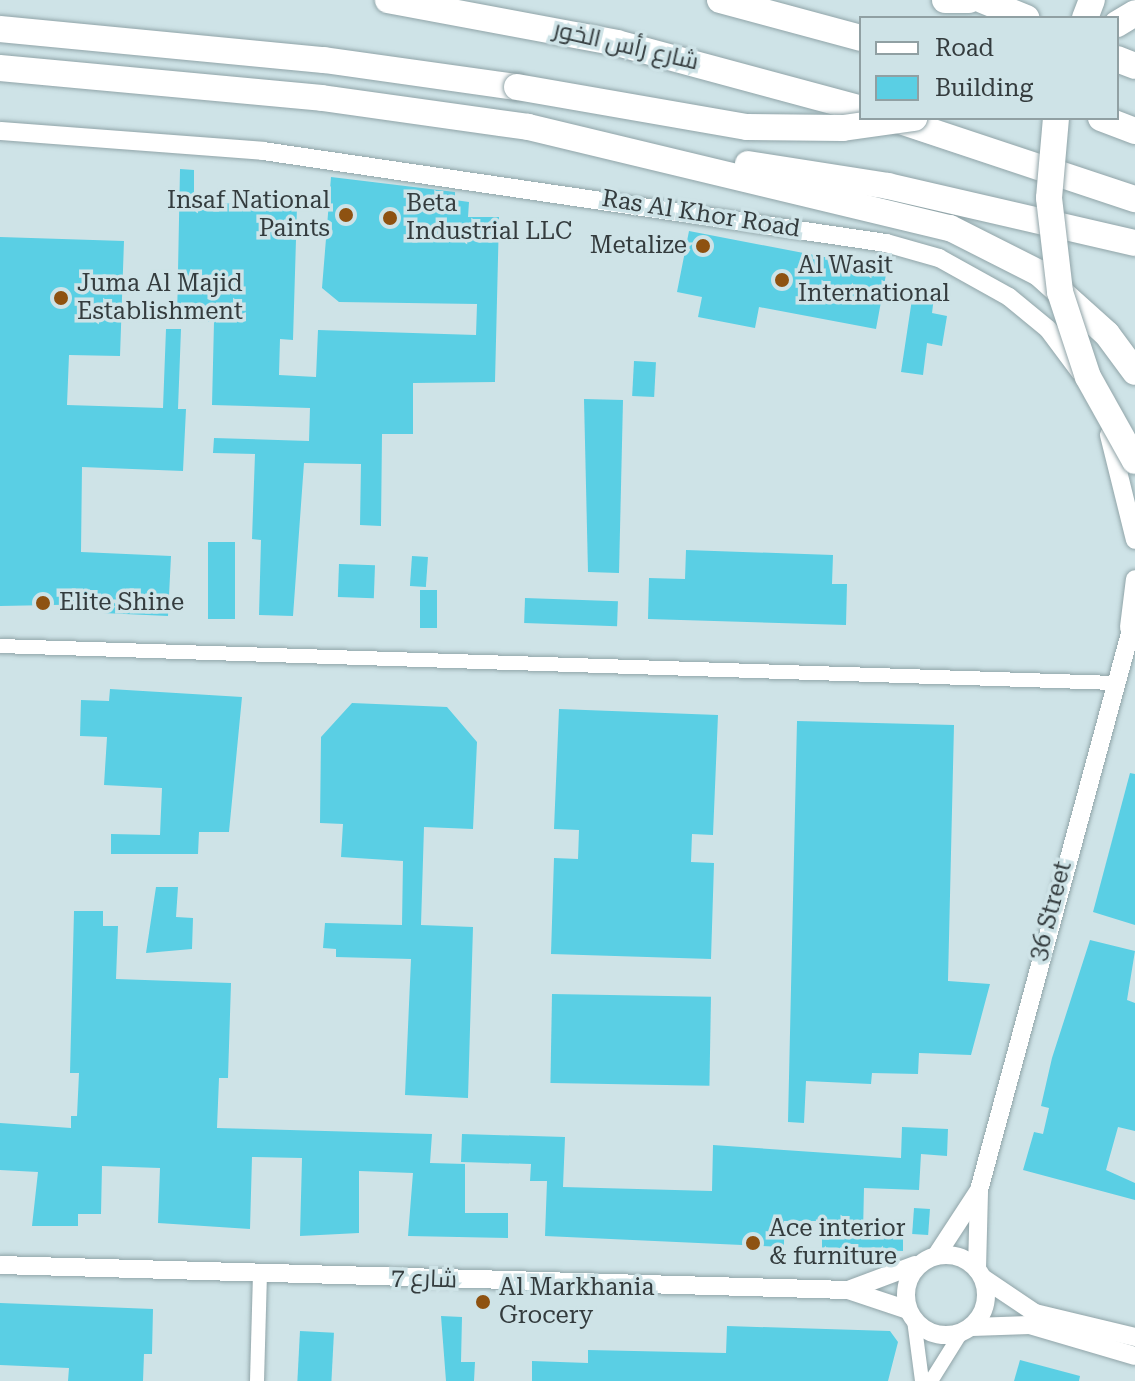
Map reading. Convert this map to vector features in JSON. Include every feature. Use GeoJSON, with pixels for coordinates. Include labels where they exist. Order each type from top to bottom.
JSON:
{"type":"FeatureCollection","features":[{"type":"Feature","properties":{"kind":"highway","name":"شارع رأس الخور"},"geometry":{"type":"LineString","coordinates":[[388,0],[617,43],[859,108]]}},
{"type":"Feature","properties":{"kind":"highway"},"geometry":{"type":"LineString","coordinates":[[720,0],[859,37]]}},
{"type":"Feature","properties":{"kind":"highway"},"geometry":{"type":"LineString","coordinates":[[945,0],[969,0]]}},
{"type":"Feature","properties":{"kind":"highway"},"geometry":{"type":"LineString","coordinates":[[982,0],[1021,16]]}},
{"type":"Feature","properties":{"kind":"highway"},"geometry":{"type":"LineString","coordinates":[[0,29],[337,61],[517,87],[747,127],[843,128],[900,120]]}},
{"type":"Feature","properties":{"kind":"highway"},"geometry":{"type":"LineString","coordinates":[[0,68],[391,106],[661,154],[834,176],[1135,243]]}},
{"type":"Feature","properties":{"kind":"highway"},"geometry":{"type":"LineString","coordinates":[[897,120],[1135,199]]}},
{"type":"Feature","properties":{"kind":"highway"},"geometry":{"type":"LineString","coordinates":[[1056,120],[1049,198],[1060,292],[1088,377],[1135,461]]}},
{"type":"Feature","properties":{"kind":"highway"},"geometry":{"type":"LineString","coordinates":[[1106,120],[1135,131]]}},
{"type":"Feature","properties":{"kind":"highway"},"geometry":{"type":"LineString","coordinates":[[661,154],[983,241],[1063,292],[1107,334],[1135,372]]}},
{"type":"Feature","properties":{"kind":"street","name":"Ras Al Khor Road"},"geometry":{"type":"LineString","coordinates":[[0,131],[263,151],[914,250],[987,282],[1048,329],[1091,393],[1132,494],[1135,540]]}},
{"type":"Feature","properties":{"kind":"street"},"geometry":{"type":"LineString","coordinates":[[1128,634],[1135,579]]}},
{"type":"Feature","properties":{"kind":"street"},"geometry":{"type":"LineString","coordinates":[[1128,634],[1135,615]]}},
{"type":"Feature","properties":{"kind":"street","name":"36 Street"},"geometry":{"type":"LineString","coordinates":[[980,1274],[979,1190],[1128,634]]}},
{"type":"Feature","properties":{"kind":"street"},"geometry":{"type":"LineString","coordinates":[[0,646],[1114,683]]}},
{"type":"Feature","properties":{"kind":"street","name":"36 Street"},"geometry":{"type":"LineString","coordinates":[[936,1256],[979,1190]]}},
{"type":"Feature","properties":{"kind":"street"},"geometry":{"type":"LineString","coordinates":[[922,1381],[911,1315],[915,1265],[936,1256],[951,1255],[1035,1313],[1135,1337]]}},
{"type":"Feature","properties":{"kind":"street","name":"شارع 7"},"geometry":{"type":"LineString","coordinates":[[0,1265],[848,1290],[911,1315]]}},
{"type":"Feature","properties":{"kind":"street","name":"شارع 7"},"geometry":{"type":"LineString","coordinates":[[848,1290],[915,1265]]}},
{"type":"Feature","properties":{"kind":"street"},"geometry":{"type":"LineString","coordinates":[[257,1381],[260,1274]]}},
{"type":"Feature","properties":{"kind":"street"},"geometry":{"type":"LineString","coordinates":[[931,1381],[986,1304],[980,1274]]}},
{"type":"Feature","properties":{"kind":"street"},"geometry":{"type":"LineString","coordinates":[[911,1315],[936,1334],[1030,1325],[1135,1356]]}},
{"type":"Feature","properties":{"kind":"building"},"geometry":{"type":"Polygon","coordinates":[[[180,169],[194,170],[194,202],[297,206],[293,340],[280,339],[279,375],[316,377],[318,330],[476,335],[477,304],[339,302],[322,288],[331,177],[455,192],[455,200],[469,202],[468,217],[499,217],[495,382],[413,383],[413,434],[382,434],[381,526],[360,525],[361,464],[304,463],[293,616],[259,615],[261,540],[252,539],[255,454],[213,453],[214,438],[309,441],[310,408],[212,405],[214,322],[177,321],[180,169]]]}},
{"type":"Feature","properties":{"kind":"building","name":"Al Wasit International"},"geometry":{"type":"Polygon","coordinates":[[[689,231],[887,269],[876,329],[759,307],[755,328],[698,317],[702,297],[677,292],[689,231]]]}},
{"type":"Feature","properties":{"kind":"building","name":"Juma Al Majid Establishment"},"geometry":{"type":"Polygon","coordinates":[[[0,237],[124,241],[120,356],[69,355],[67,405],[163,408],[166,329],[181,329],[178,409],[186,409],[183,471],[82,467],[81,552],[171,556],[168,616],[103,613],[104,604],[0,606],[0,237]]]}},
{"type":"Feature","properties":{"kind":"building"},"geometry":{"type":"Polygon","coordinates":[[[914,286],[935,289],[932,313],[947,316],[942,346],[927,343],[923,375],[901,372],[914,286]]]}},
{"type":"Feature","properties":{"kind":"building"},"geometry":{"type":"Polygon","coordinates":[[[634,361],[656,362],[654,397],[632,396],[634,361]]]}},
{"type":"Feature","properties":{"kind":"building"},"geometry":{"type":"Polygon","coordinates":[[[584,399],[623,400],[619,573],[588,572],[584,399]]]}},
{"type":"Feature","properties":{"kind":"building"},"geometry":{"type":"Polygon","coordinates":[[[208,542],[235,542],[235,619],[208,619],[208,542]]]}},
{"type":"Feature","properties":{"kind":"building"},"geometry":{"type":"Polygon","coordinates":[[[686,550],[833,555],[832,584],[847,584],[846,625],[648,619],[649,578],[685,579],[686,550]]]}},
{"type":"Feature","properties":{"kind":"building"},"geometry":{"type":"Polygon","coordinates":[[[412,556],[428,557],[426,587],[410,586],[412,556]]]}},
{"type":"Feature","properties":{"kind":"building"},"geometry":{"type":"Polygon","coordinates":[[[339,564],[375,565],[374,598],[338,597],[339,564]]]}},
{"type":"Feature","properties":{"kind":"building"},"geometry":{"type":"Polygon","coordinates":[[[420,590],[437,590],[437,628],[420,628],[420,590]]]}},
{"type":"Feature","properties":{"kind":"building"},"geometry":{"type":"Polygon","coordinates":[[[525,598],[618,601],[617,626],[524,623],[525,598]]]}},
{"type":"Feature","properties":{"kind":"building"},"geometry":{"type":"Polygon","coordinates":[[[110,689],[242,697],[229,832],[199,832],[198,854],[111,854],[111,834],[160,835],[162,788],[104,785],[107,737],[80,736],[81,700],[109,701],[110,689]]]}},
{"type":"Feature","properties":{"kind":"building"},"geometry":{"type":"Polygon","coordinates":[[[352,703],[447,707],[477,742],[473,829],[424,827],[421,925],[473,927],[468,1098],[405,1095],[411,959],[336,957],[336,949],[323,948],[325,923],[402,925],[403,861],[341,857],[343,824],[320,823],[321,737],[352,703]]]}},
{"type":"Feature","properties":{"kind":"building"},"geometry":{"type":"Polygon","coordinates":[[[559,709],[718,715],[713,835],[692,834],[691,862],[714,863],[711,959],[551,954],[554,858],[578,859],[579,830],[554,829],[559,709]]]}},
{"type":"Feature","properties":{"kind":"building"},"geometry":{"type":"Polygon","coordinates":[[[797,721],[954,725],[948,981],[990,984],[971,1055],[919,1053],[918,1074],[872,1073],[871,1084],[806,1081],[804,1123],[788,1122],[797,721]]]}},
{"type":"Feature","properties":{"kind":"building"},"geometry":{"type":"Polygon","coordinates":[[[1130,773],[1135,774],[1135,925],[1093,912],[1130,773]]]}},
{"type":"Feature","properties":{"kind":"building"},"geometry":{"type":"Polygon","coordinates":[[[156,887],[178,887],[176,917],[193,918],[192,949],[146,953],[156,887]]]}},
{"type":"Feature","properties":{"kind":"building"},"geometry":{"type":"Polygon","coordinates":[[[74,911],[103,911],[103,926],[118,926],[116,979],[231,983],[228,1078],[219,1078],[217,1128],[432,1134],[430,1163],[465,1164],[465,1213],[508,1213],[508,1238],[408,1236],[413,1173],[359,1171],[359,1233],[300,1236],[302,1158],[252,1157],[250,1229],[158,1223],[160,1168],[102,1166],[101,1214],[78,1214],[78,1226],[32,1226],[38,1172],[0,1170],[0,1123],[71,1128],[71,1116],[77,1116],[79,1073],[70,1073],[74,911]]]}},
{"type":"Feature","properties":{"kind":"building"},"geometry":{"type":"Polygon","coordinates":[[[1090,940],[1135,951],[1127,1000],[1135,1003],[1135,1131],[1118,1127],[1106,1170],[1135,1183],[1135,1200],[1023,1170],[1034,1132],[1043,1134],[1049,1108],[1041,1106],[1052,1058],[1090,940]]]}},
{"type":"Feature","properties":{"kind":"building"},"geometry":{"type":"Polygon","coordinates":[[[552,994],[711,997],[709,1086],[550,1083],[552,994]]]}},
{"type":"Feature","properties":{"kind":"building"},"geometry":{"type":"Polygon","coordinates":[[[902,1127],[948,1129],[947,1156],[921,1154],[919,1190],[864,1188],[863,1233],[903,1234],[903,1251],[822,1249],[822,1221],[784,1221],[784,1247],[545,1236],[547,1181],[530,1181],[531,1164],[461,1162],[462,1134],[565,1137],[563,1187],[712,1191],[713,1145],[901,1158],[902,1127]]]}},
{"type":"Feature","properties":{"kind":"building"},"geometry":{"type":"Polygon","coordinates":[[[914,1208],[930,1209],[928,1235],[912,1234],[914,1208]]]}},
{"type":"Feature","properties":{"kind":"building"},"geometry":{"type":"Polygon","coordinates":[[[0,1303],[153,1309],[152,1354],[144,1354],[143,1381],[68,1381],[69,1368],[0,1365],[0,1303]]]}},
{"type":"Feature","properties":{"kind":"building"},"geometry":{"type":"Polygon","coordinates":[[[441,1316],[462,1317],[461,1362],[475,1362],[474,1381],[446,1381],[441,1316]]]}},
{"type":"Feature","properties":{"kind":"building"},"geometry":{"type":"Polygon","coordinates":[[[727,1326],[890,1331],[898,1342],[888,1381],[532,1381],[532,1361],[588,1363],[588,1350],[726,1353],[727,1326]]]}},
{"type":"Feature","properties":{"kind":"building"},"geometry":{"type":"Polygon","coordinates":[[[300,1331],[334,1333],[331,1381],[297,1381],[300,1331]]]}},
{"type":"Feature","properties":{"kind":"building"},"geometry":{"type":"Polygon","coordinates":[[[1020,1360],[1080,1376],[1079,1381],[1014,1381],[1020,1360]]]}},
{"type":"Feature","properties":{"kind":"place","name":"Insaf National Paints"},"geometry":{"type":"Point","coordinates":[346,215]}},
{"type":"Feature","properties":{"kind":"place","name":"Beta Industrial LLC"},"geometry":{"type":"Point","coordinates":[390,218]}},
{"type":"Feature","properties":{"kind":"place","name":"Metalize"},"geometry":{"type":"Point","coordinates":[703,246]}},
{"type":"Feature","properties":{"kind":"place","name":"Al Wasit International"},"geometry":{"type":"Point","coordinates":[782,280]}},
{"type":"Feature","properties":{"kind":"place","name":"Juma Al Majid Establishment"},"geometry":{"type":"Point","coordinates":[61,298]}},
{"type":"Feature","properties":{"kind":"place","name":"Elite Shine"},"geometry":{"type":"Point","coordinates":[43,603]}},
{"type":"Feature","properties":{"kind":"place","name":"Ace interior & furniture"},"geometry":{"type":"Point","coordinates":[753,1243]}},
{"type":"Feature","properties":{"kind":"place","name":"Al Markhania Grocery"},"geometry":{"type":"Point","coordinates":[483,1302]}}]}
